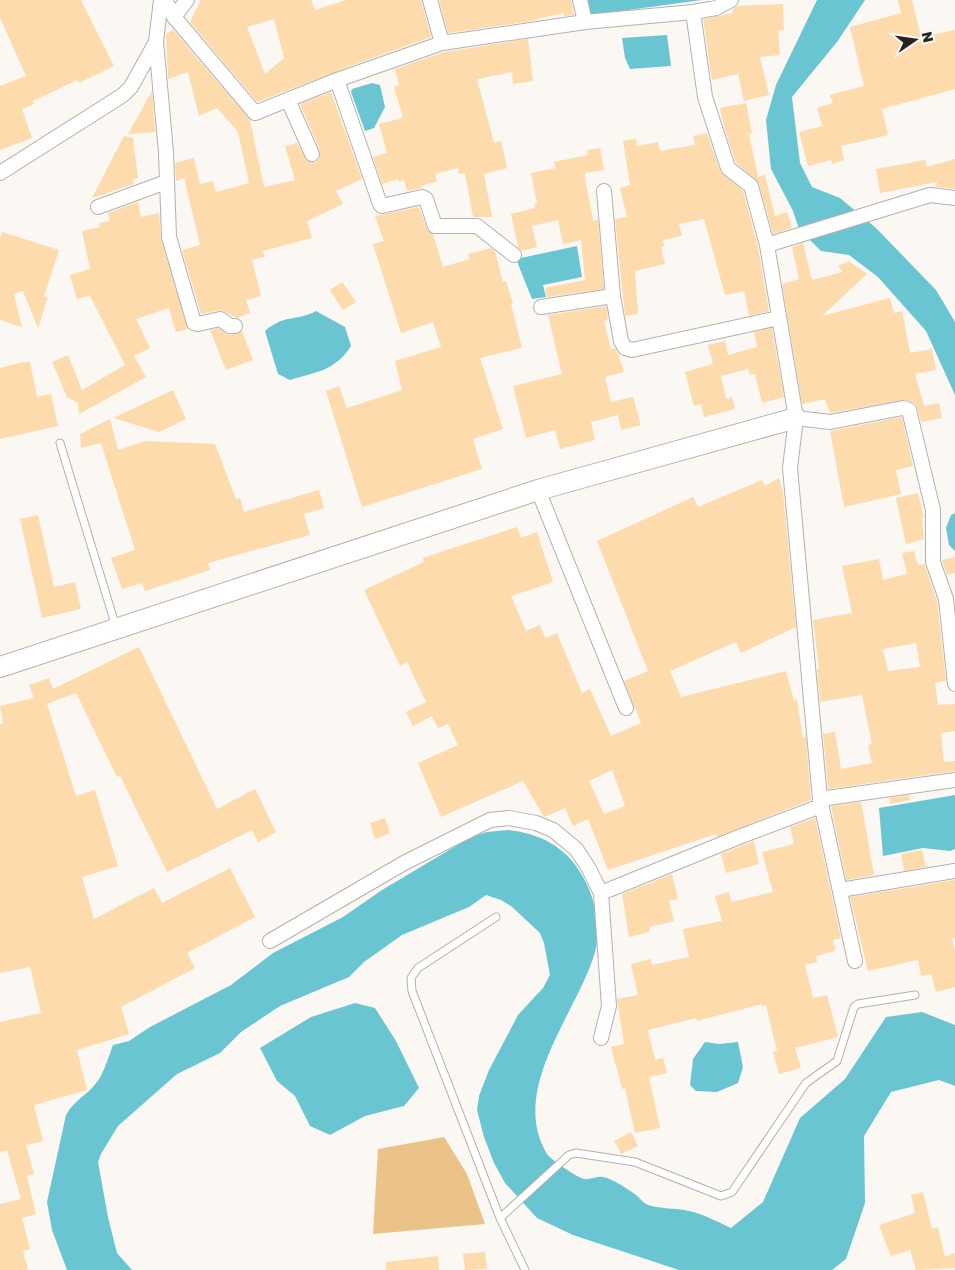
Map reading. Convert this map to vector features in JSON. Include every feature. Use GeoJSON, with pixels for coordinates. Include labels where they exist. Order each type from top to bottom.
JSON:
{"type":"FeatureCollection","features":[{"type":"Feature","properties":{"kind":"street"},"geometry":{"type":"LineString","coordinates":[[163,0],[174,17],[255,113],[337,80],[442,43],[585,22],[693,12],[716,8],[731,0]]}},
{"type":"Feature","properties":{"kind":"street"},"geometry":{"type":"LineString","coordinates":[[163,0],[156,42],[170,244],[192,319],[198,324],[220,319],[230,326],[235,326]]}},
{"type":"Feature","properties":{"kind":"street"},"geometry":{"type":"LineString","coordinates":[[174,17],[187,0]]}},
{"type":"Feature","properties":{"kind":"street"},"geometry":{"type":"LineString","coordinates":[[430,0],[442,43]]}},
{"type":"Feature","properties":{"kind":"street"},"geometry":{"type":"LineString","coordinates":[[580,0],[585,22]]}},
{"type":"Feature","properties":{"kind":"street"},"geometry":{"type":"LineString","coordinates":[[693,12],[705,97],[728,168],[751,186],[767,245],[796,418],[790,468],[821,803],[856,961]]}},
{"type":"Feature","properties":{"kind":"street"},"geometry":{"type":"LineString","coordinates":[[0,173],[123,94],[131,87],[156,42]]}},
{"type":"Feature","properties":{"kind":"street"},"geometry":{"type":"LineString","coordinates":[[337,80],[382,206],[422,196],[426,198],[435,226],[477,226],[514,255]]}},
{"type":"Feature","properties":{"kind":"street"},"geometry":{"type":"LineString","coordinates":[[288,100],[312,154]]}},
{"type":"Feature","properties":{"kind":"street"},"geometry":{"type":"LineString","coordinates":[[98,207],[166,182]]}},
{"type":"Feature","properties":{"kind":"street"},"geometry":{"type":"LineString","coordinates":[[604,191],[613,296],[621,340],[625,348],[632,350],[779,318]]}},
{"type":"Feature","properties":{"kind":"street"},"geometry":{"type":"LineString","coordinates":[[767,245],[802,236],[930,195],[955,198]]}},
{"type":"Feature","properties":{"kind":"street"},"geometry":{"type":"LineString","coordinates":[[541,308],[613,296]]}},
{"type":"Feature","properties":{"kind":"street"},"geometry":{"type":"LineString","coordinates":[[0,667],[538,490],[796,418],[830,422],[903,408],[909,410],[933,510],[933,562],[946,599],[955,684]]}},
{"type":"Feature","properties":{"kind":"street"},"geometry":{"type":"LineString","coordinates":[[538,490],[626,708]]}},
{"type":"Feature","properties":{"kind":"street"},"geometry":{"type":"LineString","coordinates":[[601,893],[821,803],[955,780]]}},
{"type":"Feature","properties":{"kind":"street"},"geometry":{"type":"LineString","coordinates":[[270,941],[404,863],[490,820],[521,819],[553,830],[576,849],[588,867],[601,893],[608,1006],[601,1038]]}},
{"type":"Feature","properties":{"kind":"street"},"geometry":{"type":"LineString","coordinates":[[840,890],[955,871]]}},
{"type":"Feature","properties":{"kind":"lane"},"geometry":{"type":"LineString","coordinates":[[60,443],[117,630]]}},
{"type":"Feature","properties":{"kind":"lane"},"geometry":{"type":"LineString","coordinates":[[496,917],[418,968],[411,978],[412,991],[500,1218],[525,1270]]}},
{"type":"Feature","properties":{"kind":"lane"},"geometry":{"type":"LineString","coordinates":[[500,1218],[569,1155],[576,1153],[635,1162],[721,1196],[728,1195],[732,1192],[806,1083],[837,1061],[854,1008],[858,1004],[914,995]]}},
{"type":"Feature","properties":{"kind":"shaded area"},"geometry":{"type":"Polygon","coordinates":[[[444,1137],[467,1174],[485,1224],[373,1234],[378,1149],[444,1137]]]}},
{"type":"Feature","properties":{"kind":"water"},"geometry":{"type":"Polygon","coordinates":[[[586,0],[702,0],[591,15],[586,0]]]}},
{"type":"Feature","properties":{"kind":"water"},"geometry":{"type":"Polygon","coordinates":[[[817,0],[865,0],[837,42],[792,97],[800,163],[812,187],[840,198],[876,228],[936,290],[955,322],[955,395],[926,331],[878,277],[849,255],[821,251],[799,229],[793,211],[771,169],[766,120],[776,85],[817,0]]]}},
{"type":"Feature","properties":{"kind":"water"},"geometry":{"type":"Polygon","coordinates":[[[667,35],[671,66],[630,69],[625,58],[622,38],[667,35]]]}},
{"type":"Feature","properties":{"kind":"water"},"geometry":{"type":"Polygon","coordinates":[[[372,83],[380,85],[385,107],[374,128],[365,131],[351,92],[352,89],[372,83]]]}},
{"type":"Feature","properties":{"kind":"water"},"geometry":{"type":"Polygon","coordinates":[[[577,246],[582,277],[543,285],[546,297],[532,299],[516,259],[577,246]]]}},
{"type":"Feature","properties":{"kind":"water"},"geometry":{"type":"Polygon","coordinates":[[[316,311],[345,327],[351,346],[332,366],[290,380],[278,374],[265,331],[279,322],[316,311]]]}},
{"type":"Feature","properties":{"kind":"water"},"geometry":{"type":"Polygon","coordinates":[[[955,513],[955,551],[949,545],[946,528],[951,515],[955,513]]]}},
{"type":"Feature","properties":{"kind":"water"},"geometry":{"type":"Polygon","coordinates":[[[955,795],[955,849],[950,851],[923,848],[883,856],[879,808],[955,795]]]}},
{"type":"Feature","properties":{"kind":"water"},"geometry":{"type":"Polygon","coordinates":[[[508,830],[539,837],[566,854],[585,880],[593,900],[598,931],[595,952],[550,1051],[541,1077],[536,1103],[537,1129],[547,1154],[558,1164],[581,1178],[607,1178],[629,1190],[648,1205],[694,1212],[731,1228],[763,1202],[800,1118],[845,1079],[886,1017],[922,1012],[955,1025],[955,1086],[939,1080],[891,1092],[864,1136],[865,1203],[846,1259],[832,1270],[679,1270],[573,1235],[537,1218],[505,1183],[494,1163],[484,1137],[477,1110],[479,1096],[489,1070],[518,1015],[543,988],[550,975],[544,943],[540,933],[511,906],[486,895],[469,907],[402,935],[364,962],[349,977],[280,1006],[241,1032],[220,1053],[177,1074],[118,1126],[98,1162],[117,1253],[132,1270],[67,1270],[52,1230],[47,1202],[66,1115],[74,1104],[98,1080],[113,1045],[129,1041],[150,1027],[231,985],[273,953],[343,917],[382,890],[471,837],[487,832],[508,830]]]}},
{"type":"Feature","properties":{"kind":"water"},"geometry":{"type":"Polygon","coordinates":[[[355,1003],[375,1008],[396,1041],[419,1088],[404,1106],[365,1116],[330,1135],[310,1126],[295,1096],[277,1081],[260,1048],[311,1017],[355,1003]]]}},
{"type":"Feature","properties":{"kind":"water"},"geometry":{"type":"Polygon","coordinates":[[[705,1042],[719,1044],[738,1042],[743,1067],[738,1083],[717,1092],[696,1091],[690,1085],[693,1059],[705,1042]]]}},
{"type":"Feature","properties":{"kind":"building"},"geometry":{"type":"Polygon","coordinates":[[[0,0],[81,0],[114,66],[79,83],[77,80],[33,101],[34,104],[22,109],[32,138],[0,150],[0,86],[26,76],[0,18],[0,0]]]}},
{"type":"Feature","properties":{"kind":"building"},"geometry":{"type":"Polygon","coordinates":[[[201,0],[311,0],[315,10],[346,0],[421,0],[431,37],[257,102],[190,22],[201,0]],[[274,19],[247,27],[265,74],[284,58],[274,19]]]}},
{"type":"Feature","properties":{"kind":"building"},"geometry":{"type":"Polygon","coordinates":[[[439,0],[571,0],[574,15],[564,16],[563,13],[526,22],[448,33],[439,0]]]}},
{"type":"Feature","properties":{"kind":"building"},"geometry":{"type":"Polygon","coordinates":[[[898,0],[912,0],[921,37],[955,30],[955,89],[882,109],[888,135],[841,146],[844,160],[832,164],[831,160],[808,166],[799,132],[822,126],[817,108],[833,103],[830,95],[864,86],[850,27],[901,13],[898,0]]]}},
{"type":"Feature","properties":{"kind":"building"},"geometry":{"type":"Polygon","coordinates":[[[783,4],[784,30],[778,31],[780,55],[760,57],[769,95],[744,101],[738,74],[712,80],[703,19],[733,13],[733,9],[737,6],[783,4]]]}},
{"type":"Feature","properties":{"kind":"building"},"geometry":{"type":"Polygon","coordinates":[[[173,30],[250,120],[264,187],[295,180],[285,146],[297,143],[307,161],[315,162],[319,159],[320,150],[300,104],[331,92],[362,179],[336,191],[343,204],[307,221],[312,238],[263,251],[265,257],[252,260],[261,296],[246,300],[250,313],[237,318],[221,310],[201,314],[182,250],[200,245],[184,178],[176,181],[175,163],[194,158],[200,184],[213,181],[216,192],[249,183],[238,132],[217,108],[199,116],[188,72],[168,79],[166,34],[173,30]]]}},
{"type":"Feature","properties":{"kind":"building"},"geometry":{"type":"Polygon","coordinates":[[[528,39],[533,81],[513,84],[512,72],[477,79],[494,143],[501,141],[507,168],[484,174],[492,217],[473,217],[465,173],[459,174],[458,168],[435,174],[437,181],[420,186],[421,188],[407,191],[404,180],[399,182],[398,179],[382,184],[373,157],[387,153],[379,124],[403,118],[394,87],[399,85],[395,69],[444,52],[528,39]]]}},
{"type":"Feature","properties":{"kind":"building"},"geometry":{"type":"Polygon","coordinates":[[[152,91],[155,132],[128,134],[152,91]]]}},
{"type":"Feature","properties":{"kind":"building"},"geometry":{"type":"Polygon","coordinates":[[[746,103],[752,133],[749,134],[758,177],[765,175],[775,216],[787,212],[792,228],[773,234],[759,183],[736,163],[720,108],[746,103]]]}},
{"type":"Feature","properties":{"kind":"building"},"geometry":{"type":"Polygon","coordinates":[[[707,133],[720,171],[743,191],[758,247],[769,311],[749,316],[744,291],[725,295],[704,219],[679,224],[682,236],[663,240],[664,246],[661,247],[665,264],[635,271],[638,314],[625,316],[615,219],[627,217],[620,188],[630,185],[623,141],[636,139],[637,146],[658,142],[660,151],[695,145],[693,136],[707,133]]]}},
{"type":"Feature","properties":{"kind":"building"},"geometry":{"type":"Polygon","coordinates":[[[124,136],[133,138],[138,178],[133,180],[134,184],[92,198],[124,136]]]}},
{"type":"Feature","properties":{"kind":"building"},"geometry":{"type":"Polygon","coordinates":[[[600,148],[604,170],[585,173],[585,178],[593,220],[598,220],[604,289],[547,297],[545,288],[585,280],[581,240],[563,244],[558,220],[532,226],[537,247],[521,251],[518,247],[511,214],[535,208],[534,204],[537,203],[531,173],[556,168],[554,162],[588,155],[587,150],[600,148]]]}},
{"type":"Feature","properties":{"kind":"building"},"geometry":{"type":"Polygon","coordinates":[[[955,159],[955,189],[936,187],[937,182],[880,193],[876,169],[925,160],[927,167],[955,159]]]}},
{"type":"Feature","properties":{"kind":"building"},"geometry":{"type":"Polygon","coordinates":[[[138,202],[141,217],[159,213],[161,239],[188,329],[176,332],[169,308],[136,319],[150,348],[134,356],[146,377],[79,414],[78,403],[67,397],[52,362],[68,355],[82,390],[125,365],[90,296],[77,299],[70,275],[90,269],[82,231],[100,227],[99,223],[110,221],[108,213],[138,202]]]}},
{"type":"Feature","properties":{"kind":"building"},"geometry":{"type":"Polygon","coordinates":[[[419,207],[427,229],[433,234],[443,267],[470,259],[468,254],[491,248],[495,251],[503,282],[506,281],[513,303],[511,304],[522,348],[480,358],[503,429],[473,439],[482,469],[362,507],[326,391],[339,386],[347,408],[402,390],[395,361],[441,347],[433,322],[401,333],[373,244],[384,241],[375,216],[419,207]]]}},
{"type":"Feature","properties":{"kind":"building"},"geometry":{"type":"Polygon","coordinates":[[[2,232],[59,250],[44,296],[48,297],[38,328],[23,291],[14,294],[22,327],[0,320],[0,239],[2,232]]]}},
{"type":"Feature","properties":{"kind":"building"},"geometry":{"type":"Polygon","coordinates":[[[803,243],[812,280],[843,272],[838,266],[849,261],[867,274],[822,316],[890,298],[894,313],[902,311],[910,353],[932,349],[936,370],[915,374],[924,406],[939,403],[942,418],[921,422],[916,404],[905,400],[830,413],[825,399],[802,404],[782,284],[799,279],[792,247],[803,243]]]}},
{"type":"Feature","properties":{"kind":"building"},"geometry":{"type":"Polygon","coordinates":[[[342,282],[356,302],[343,310],[330,290],[342,282]]]}},
{"type":"Feature","properties":{"kind":"building"},"geometry":{"type":"Polygon","coordinates":[[[606,306],[608,320],[604,321],[611,349],[615,348],[618,353],[624,372],[605,377],[611,402],[633,397],[641,425],[621,430],[618,415],[591,422],[595,440],[560,449],[555,430],[526,438],[513,386],[562,374],[548,315],[606,306]]]}},
{"type":"Feature","properties":{"kind":"building"},"geometry":{"type":"Polygon","coordinates":[[[218,328],[230,335],[242,331],[253,360],[226,370],[210,330],[218,328]]]}},
{"type":"Feature","properties":{"kind":"building"},"geometry":{"type":"Polygon","coordinates":[[[772,328],[784,397],[762,403],[755,374],[750,375],[748,369],[721,376],[726,399],[732,397],[735,409],[704,417],[701,404],[694,406],[685,372],[713,364],[708,345],[725,341],[728,355],[757,347],[754,332],[772,328]]]}},
{"type":"Feature","properties":{"kind":"building"},"geometry":{"type":"Polygon","coordinates":[[[30,362],[37,397],[51,394],[58,426],[0,439],[0,368],[30,362]]]}},
{"type":"Feature","properties":{"kind":"building"},"geometry":{"type":"Polygon","coordinates":[[[173,390],[186,419],[159,432],[113,418],[173,390]]]}},
{"type":"Feature","properties":{"kind":"building"},"geometry":{"type":"Polygon","coordinates":[[[902,417],[913,466],[896,470],[901,494],[844,507],[830,431],[902,417]]]}},
{"type":"Feature","properties":{"kind":"building"},"geometry":{"type":"Polygon","coordinates":[[[110,419],[118,450],[146,441],[215,444],[236,499],[240,498],[244,512],[319,490],[324,508],[304,514],[310,535],[208,563],[210,570],[145,591],[142,583],[122,589],[111,558],[135,550],[101,443],[81,448],[80,434],[110,419]]]}},
{"type":"Feature","properties":{"kind":"building"},"geometry":{"type":"Polygon","coordinates":[[[779,478],[783,492],[796,627],[741,653],[736,642],[670,671],[681,697],[786,671],[794,701],[797,700],[803,738],[806,737],[811,800],[717,837],[716,834],[608,870],[588,819],[573,826],[565,808],[544,817],[523,781],[441,817],[418,763],[458,745],[448,724],[438,728],[432,716],[413,726],[406,712],[426,702],[407,662],[400,666],[364,590],[424,562],[423,558],[517,527],[521,538],[537,532],[553,582],[511,596],[526,631],[540,625],[545,638],[557,633],[582,693],[590,689],[611,736],[641,723],[624,681],[648,671],[597,541],[693,497],[698,507],[762,480],[765,486],[779,478]],[[612,770],[589,781],[604,814],[625,806],[612,770]]]}},
{"type":"Feature","properties":{"kind":"building"},"geometry":{"type":"Polygon","coordinates":[[[918,493],[924,517],[922,518],[924,539],[906,544],[896,498],[918,493]]]}},
{"type":"Feature","properties":{"kind":"building"},"geometry":{"type":"Polygon","coordinates":[[[38,515],[54,587],[75,582],[81,609],[42,618],[20,519],[38,515]]]}},
{"type":"Feature","properties":{"kind":"building"},"geometry":{"type":"Polygon","coordinates":[[[914,551],[918,565],[924,564],[937,601],[946,681],[935,683],[938,705],[955,704],[955,731],[941,733],[944,762],[955,761],[955,771],[828,789],[823,734],[835,732],[841,769],[872,763],[868,745],[872,744],[862,695],[820,702],[817,669],[819,669],[813,620],[852,613],[842,566],[879,559],[883,580],[907,574],[902,553],[914,551]],[[916,643],[883,649],[888,671],[920,667],[916,643]]]}},
{"type":"Feature","properties":{"kind":"building"},"geometry":{"type":"Polygon","coordinates":[[[955,557],[955,573],[947,575],[942,560],[955,557]]]}},
{"type":"Feature","properties":{"kind":"building"},"geometry":{"type":"Polygon","coordinates":[[[139,647],[217,809],[255,789],[276,832],[258,842],[252,830],[167,872],[120,776],[117,777],[76,693],[47,704],[76,796],[95,790],[118,866],[82,877],[94,919],[154,888],[162,903],[230,868],[255,917],[187,953],[195,968],[121,1007],[129,1034],[77,1050],[87,1090],[34,1105],[43,1141],[26,1145],[34,1174],[27,1176],[36,1214],[22,1218],[30,1249],[23,1251],[28,1270],[0,1270],[0,1204],[21,1199],[7,1150],[0,1152],[0,1022],[41,1013],[30,967],[0,973],[0,724],[3,723],[0,706],[34,698],[29,685],[49,678],[53,689],[139,647]]]}},
{"type":"Feature","properties":{"kind":"building"},"geometry":{"type":"Polygon","coordinates":[[[909,795],[910,800],[891,804],[889,798],[909,795]]]}},
{"type":"Feature","properties":{"kind":"building"},"geometry":{"type":"Polygon","coordinates":[[[861,802],[874,875],[846,880],[831,806],[861,802]]]}},
{"type":"Feature","properties":{"kind":"building"},"geometry":{"type":"Polygon","coordinates":[[[385,818],[390,833],[375,839],[370,823],[385,818]]]}},
{"type":"Feature","properties":{"kind":"building"},"geometry":{"type":"Polygon","coordinates":[[[815,818],[841,938],[833,940],[835,951],[816,956],[817,962],[805,965],[813,998],[827,995],[838,1037],[795,1048],[801,1068],[779,1074],[773,1052],[777,1051],[766,1005],[762,1006],[762,1004],[697,1021],[696,1018],[648,1030],[655,1060],[663,1058],[667,1073],[649,1077],[660,1128],[635,1133],[625,1088],[622,1089],[611,1047],[624,1044],[617,999],[638,995],[631,964],[651,959],[652,965],[689,957],[683,929],[722,921],[715,896],[729,892],[731,902],[773,892],[762,852],[794,844],[790,827],[815,818]]]}},
{"type":"Feature","properties":{"kind":"building"},"geometry":{"type":"Polygon","coordinates":[[[754,841],[759,864],[726,873],[721,854],[754,841]]]}},
{"type":"Feature","properties":{"kind":"building"},"geometry":{"type":"Polygon","coordinates":[[[922,850],[926,867],[904,871],[901,854],[922,850]]]}},
{"type":"Feature","properties":{"kind":"building"},"geometry":{"type":"Polygon","coordinates":[[[672,874],[678,899],[669,901],[674,921],[649,927],[650,932],[629,937],[622,894],[672,874]]]}},
{"type":"Feature","properties":{"kind":"building"},"geometry":{"type":"Polygon","coordinates":[[[955,880],[955,938],[952,939],[955,950],[955,987],[936,992],[931,974],[921,976],[918,960],[868,971],[850,897],[955,880]]]}},
{"type":"Feature","properties":{"kind":"building"},"geometry":{"type":"Polygon","coordinates":[[[631,1132],[638,1146],[621,1154],[614,1141],[631,1132]]]}},
{"type":"Feature","properties":{"kind":"building"},"geometry":{"type":"Polygon","coordinates":[[[923,1192],[932,1229],[938,1227],[945,1257],[955,1253],[955,1268],[916,1270],[910,1250],[891,1256],[879,1225],[915,1213],[911,1195],[923,1192]]]}},
{"type":"Feature","properties":{"kind":"building"},"geometry":{"type":"Polygon","coordinates":[[[485,1252],[487,1269],[465,1270],[463,1254],[485,1252]]]}},
{"type":"Feature","properties":{"kind":"building"},"geometry":{"type":"Polygon","coordinates":[[[438,1256],[439,1270],[386,1270],[386,1262],[438,1256]]]}}]}
